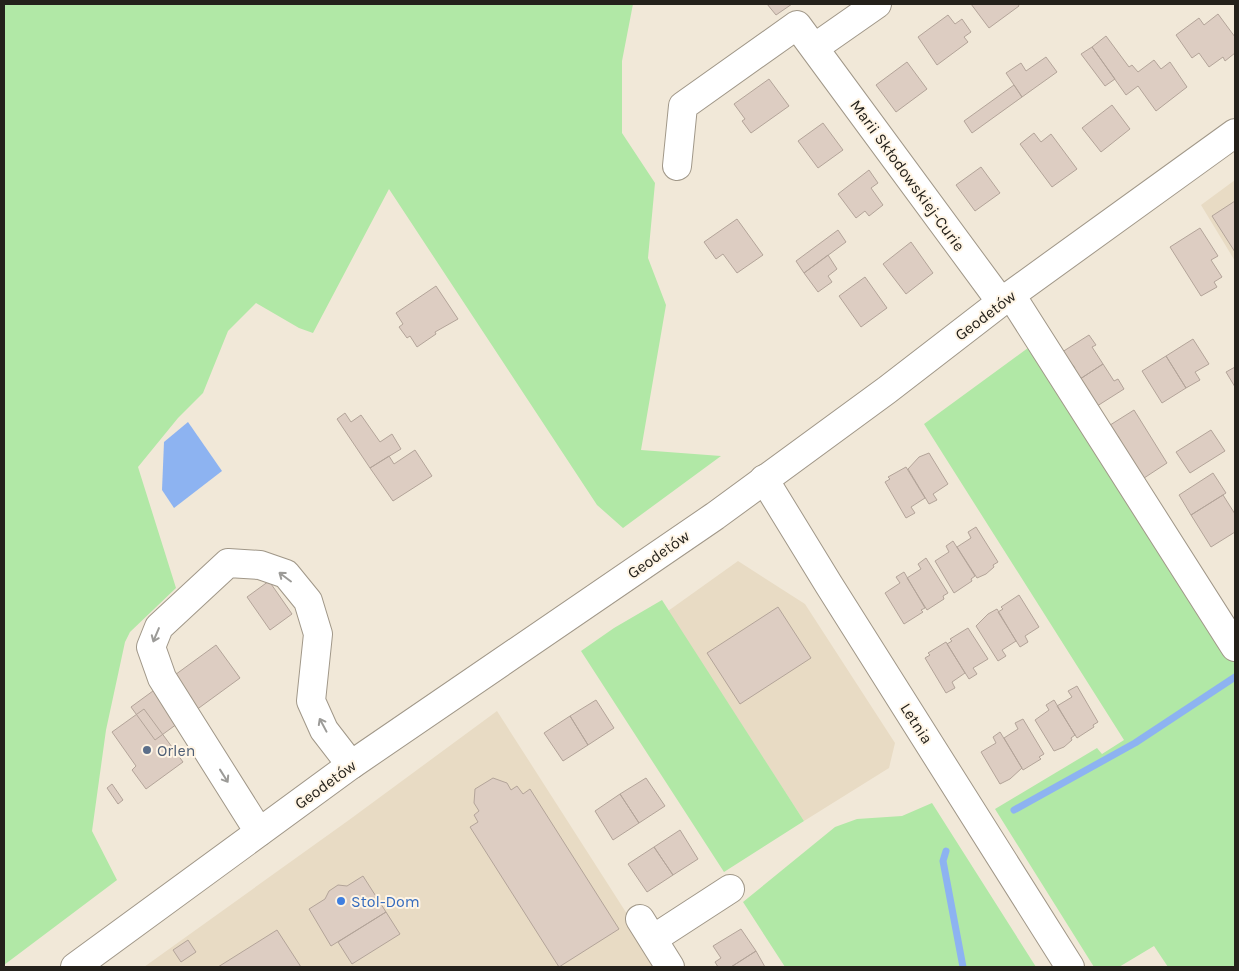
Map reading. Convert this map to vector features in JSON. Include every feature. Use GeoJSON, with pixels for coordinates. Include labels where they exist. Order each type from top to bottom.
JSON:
{"type":"FeatureCollection","features":[{"type":"Feature","properties":{"kind":"main road"},"geometry":{"type":"LineString","coordinates":[[814,48],[877,4]]}},
{"type":"Feature","properties":{"kind":"main road","name":"Marii Skłodowskiej-Curie"},"geometry":{"type":"LineString","coordinates":[[677,166],[683,106],[797,25],[1006,298],[1235,647]]}},
{"type":"Feature","properties":{"kind":"main road","name":"Geodetów"},"geometry":{"type":"LineString","coordinates":[[75,967],[351,765],[698,527],[887,390],[1006,298],[1235,132]]}},
{"type":"Feature","properties":{"kind":"main road","name":"Letnia"},"geometry":{"type":"LineString","coordinates":[[764,479],[1070,967]]}},
{"type":"Feature","properties":{"kind":"main road"},"geometry":{"type":"LineString","coordinates":[[259,832],[162,678],[151,648],[159,627],[228,563],[260,565],[286,574],[308,600],[318,634],[311,701],[324,730],[351,765]]}},
{"type":"Feature","properties":{"kind":"main road"},"geometry":{"type":"LineString","coordinates":[[670,967],[647,929],[730,889]]}},
{"type":"Feature","properties":{"kind":"shaded area"},"geometry":{"type":"Polygon","coordinates":[[[1235,180],[1235,261],[1201,205],[1235,180]]]}},
{"type":"Feature","properties":{"kind":"shaded area"},"geometry":{"type":"Polygon","coordinates":[[[738,561],[805,604],[895,743],[889,768],[804,821],[668,611],[738,561]]]}},
{"type":"Feature","properties":{"kind":"shaded area"},"geometry":{"type":"Polygon","coordinates":[[[497,711],[661,967],[144,967],[349,820],[497,711]]]}},
{"type":"Feature","properties":{"kind":"green space"},"geometry":{"type":"Polygon","coordinates":[[[4,4],[633,4],[622,61],[622,133],[655,183],[648,258],[666,305],[641,450],[721,456],[623,528],[597,505],[389,189],[313,333],[299,328],[256,303],[228,331],[203,393],[178,418],[138,467],[176,588],[130,632],[125,642],[106,730],[92,831],[117,880],[4,965],[4,4]]]}},
{"type":"Feature","properties":{"kind":"green space"},"geometry":{"type":"Polygon","coordinates":[[[1032,345],[1235,664],[1235,967],[1168,967],[1154,946],[1119,967],[1094,967],[995,809],[1097,748],[1102,754],[1124,740],[924,424],[1032,345]]]}},
{"type":"Feature","properties":{"kind":"green space"},"geometry":{"type":"Polygon","coordinates":[[[662,600],[804,821],[724,872],[581,651],[614,628],[662,600]]]}},
{"type":"Feature","properties":{"kind":"green space"},"geometry":{"type":"Polygon","coordinates":[[[932,803],[1036,967],[785,967],[743,902],[835,827],[857,819],[902,816],[932,803]]]}},
{"type":"Feature","properties":{"kind":"water"},"geometry":{"type":"Polygon","coordinates":[[[188,422],[222,471],[174,508],[162,490],[164,442],[188,422]]]}},
{"type":"Feature","properties":{"kind":"building"},"geometry":{"type":"Polygon","coordinates":[[[767,4],[792,4],[776,15],[767,4]]]}},
{"type":"Feature","properties":{"kind":"building"},"geometry":{"type":"Polygon","coordinates":[[[971,4],[1018,4],[1019,6],[989,28],[971,4]]]}},
{"type":"Feature","properties":{"kind":"building"},"geometry":{"type":"Polygon","coordinates":[[[1218,14],[1235,37],[1235,53],[1225,61],[1223,57],[1209,67],[1199,53],[1192,58],[1176,35],[1199,18],[1204,25],[1218,14]]]}},
{"type":"Feature","properties":{"kind":"building"},"geometry":{"type":"Polygon","coordinates":[[[948,15],[955,24],[962,19],[971,32],[964,37],[968,42],[937,65],[918,37],[948,15]]]}},
{"type":"Feature","properties":{"kind":"building"},"geometry":{"type":"Polygon","coordinates":[[[1106,36],[1129,67],[1132,65],[1138,72],[1154,60],[1161,69],[1170,62],[1187,87],[1156,111],[1138,86],[1126,95],[1092,47],[1106,36]]]}},
{"type":"Feature","properties":{"kind":"building"},"geometry":{"type":"Polygon","coordinates":[[[1092,47],[1115,79],[1105,86],[1081,54],[1092,47]]]}},
{"type":"Feature","properties":{"kind":"building"},"geometry":{"type":"Polygon","coordinates":[[[1046,57],[1057,72],[1022,97],[1006,73],[1021,63],[1026,71],[1046,57]]]}},
{"type":"Feature","properties":{"kind":"building"},"geometry":{"type":"Polygon","coordinates":[[[907,62],[927,89],[896,112],[876,85],[907,62]]]}},
{"type":"Feature","properties":{"kind":"building"},"geometry":{"type":"Polygon","coordinates":[[[769,79],[789,106],[751,133],[742,121],[745,119],[734,104],[769,79]]]}},
{"type":"Feature","properties":{"kind":"building"},"geometry":{"type":"Polygon","coordinates":[[[1014,85],[1022,97],[972,133],[964,121],[1014,85]]]}},
{"type":"Feature","properties":{"kind":"building"},"geometry":{"type":"Polygon","coordinates":[[[1112,105],[1130,129],[1101,152],[1082,128],[1112,105]]]}},
{"type":"Feature","properties":{"kind":"building"},"geometry":{"type":"Polygon","coordinates":[[[823,123],[843,150],[818,168],[798,141],[823,123]]]}},
{"type":"Feature","properties":{"kind":"building"},"geometry":{"type":"Polygon","coordinates":[[[1034,133],[1041,142],[1051,134],[1077,169],[1052,187],[1020,144],[1034,133]]]}},
{"type":"Feature","properties":{"kind":"building"},"geometry":{"type":"Polygon","coordinates":[[[981,167],[1000,193],[975,211],[956,185],[981,167]]]}},
{"type":"Feature","properties":{"kind":"building"},"geometry":{"type":"Polygon","coordinates":[[[869,170],[878,183],[871,188],[883,205],[869,216],[865,211],[856,218],[838,194],[869,170]]]}},
{"type":"Feature","properties":{"kind":"building"},"geometry":{"type":"Polygon","coordinates":[[[1235,201],[1235,252],[1212,216],[1235,201]]]}},
{"type":"Feature","properties":{"kind":"building"},"geometry":{"type":"Polygon","coordinates":[[[737,219],[763,255],[737,273],[723,254],[716,259],[704,242],[737,219]]]}},
{"type":"Feature","properties":{"kind":"building"},"geometry":{"type":"Polygon","coordinates":[[[1200,228],[1218,256],[1211,260],[1222,277],[1214,282],[1217,287],[1201,296],[1170,247],[1200,228]]]}},
{"type":"Feature","properties":{"kind":"building"},"geometry":{"type":"Polygon","coordinates":[[[838,230],[846,242],[804,273],[796,261],[838,230]]]}},
{"type":"Feature","properties":{"kind":"building"},"geometry":{"type":"Polygon","coordinates":[[[911,242],[933,273],[906,294],[883,264],[911,242]]]}},
{"type":"Feature","properties":{"kind":"building"},"geometry":{"type":"Polygon","coordinates":[[[828,255],[837,269],[828,276],[832,282],[818,292],[804,273],[828,255]]]}},
{"type":"Feature","properties":{"kind":"building"},"geometry":{"type":"Polygon","coordinates":[[[865,277],[887,308],[861,327],[839,296],[865,277]]]}},
{"type":"Feature","properties":{"kind":"building"},"geometry":{"type":"Polygon","coordinates":[[[436,286],[458,319],[435,332],[436,334],[417,347],[410,336],[407,338],[399,327],[403,324],[396,313],[436,286]]]}},
{"type":"Feature","properties":{"kind":"building"},"geometry":{"type":"Polygon","coordinates":[[[1089,335],[1096,345],[1092,347],[1103,364],[1077,381],[1070,371],[1075,368],[1072,364],[1068,367],[1059,354],[1089,335]]]}},
{"type":"Feature","properties":{"kind":"building"},"geometry":{"type":"Polygon","coordinates":[[[1193,339],[1209,364],[1195,372],[1200,380],[1186,388],[1166,356],[1193,339]]]}},
{"type":"Feature","properties":{"kind":"building"},"geometry":{"type":"Polygon","coordinates":[[[1166,356],[1186,388],[1162,403],[1142,371],[1166,356]]]}},
{"type":"Feature","properties":{"kind":"building"},"geometry":{"type":"Polygon","coordinates":[[[1103,364],[1114,381],[1118,379],[1124,389],[1094,408],[1085,395],[1090,392],[1087,388],[1082,391],[1077,381],[1103,364]]]}},
{"type":"Feature","properties":{"kind":"building"},"geometry":{"type":"Polygon","coordinates":[[[1235,367],[1235,387],[1226,372],[1235,367]]]}},
{"type":"Feature","properties":{"kind":"building"},"geometry":{"type":"Polygon","coordinates":[[[1134,410],[1167,463],[1141,480],[1133,469],[1137,467],[1134,462],[1131,464],[1117,442],[1120,440],[1118,436],[1114,438],[1107,427],[1134,410]]]}},
{"type":"Feature","properties":{"kind":"building"},"geometry":{"type":"Polygon","coordinates":[[[345,413],[351,422],[361,415],[380,442],[392,434],[401,449],[370,468],[337,419],[345,413]]]}},
{"type":"Feature","properties":{"kind":"building"},"geometry":{"type":"Polygon","coordinates":[[[1211,430],[1225,451],[1190,473],[1176,452],[1211,430]]]}},
{"type":"Feature","properties":{"kind":"building"},"geometry":{"type":"Polygon","coordinates":[[[415,450],[432,476],[393,501],[370,468],[389,456],[394,464],[415,450]]]}},
{"type":"Feature","properties":{"kind":"building"},"geometry":{"type":"Polygon","coordinates":[[[929,453],[948,484],[933,494],[937,500],[929,504],[908,469],[919,457],[929,453]]]}},
{"type":"Feature","properties":{"kind":"building"},"geometry":{"type":"Polygon","coordinates":[[[906,467],[925,498],[911,507],[915,513],[906,518],[885,482],[890,479],[888,477],[906,467]]]}},
{"type":"Feature","properties":{"kind":"building"},"geometry":{"type":"Polygon","coordinates":[[[1213,473],[1226,493],[1191,515],[1179,495],[1213,473]]]}},
{"type":"Feature","properties":{"kind":"building"},"geometry":{"type":"Polygon","coordinates":[[[1223,495],[1235,514],[1235,532],[1211,547],[1191,515],[1223,495]]]}},
{"type":"Feature","properties":{"kind":"building"},"geometry":{"type":"Polygon","coordinates":[[[976,527],[998,562],[986,574],[977,578],[957,547],[971,538],[968,532],[976,527]]]}},
{"type":"Feature","properties":{"kind":"building"},"geometry":{"type":"Polygon","coordinates":[[[953,541],[975,576],[971,579],[972,581],[954,593],[935,561],[949,552],[946,546],[953,541]]]}},
{"type":"Feature","properties":{"kind":"building"},"geometry":{"type":"Polygon","coordinates":[[[926,558],[948,593],[943,596],[944,599],[927,610],[907,578],[921,569],[918,564],[926,558]]]}},
{"type":"Feature","properties":{"kind":"building"},"geometry":{"type":"Polygon","coordinates":[[[904,572],[925,608],[921,610],[923,612],[904,624],[885,593],[900,583],[896,577],[904,572]]]}},
{"type":"Feature","properties":{"kind":"building"},"geometry":{"type":"Polygon","coordinates":[[[269,581],[292,614],[270,630],[247,597],[269,581]]]}},
{"type":"Feature","properties":{"kind":"building"},"geometry":{"type":"Polygon","coordinates":[[[1019,595],[1039,627],[1025,636],[1028,642],[1020,647],[998,612],[1003,609],[1001,607],[1019,595]]]}},
{"type":"Feature","properties":{"kind":"building"},"geometry":{"type":"Polygon","coordinates":[[[778,607],[811,658],[740,704],[707,653],[778,607]]]}},
{"type":"Feature","properties":{"kind":"building"},"geometry":{"type":"Polygon","coordinates":[[[997,609],[1016,641],[1002,650],[1006,656],[998,661],[976,626],[988,614],[997,609]]]}},
{"type":"Feature","properties":{"kind":"building"},"geometry":{"type":"Polygon","coordinates":[[[968,628],[988,659],[973,668],[977,674],[969,679],[947,644],[952,641],[950,639],[968,628]]]}},
{"type":"Feature","properties":{"kind":"building"},"geometry":{"type":"Polygon","coordinates":[[[946,642],[965,673],[952,682],[955,688],[946,693],[925,658],[930,655],[928,653],[946,642]]]}},
{"type":"Feature","properties":{"kind":"building"},"geometry":{"type":"Polygon","coordinates":[[[216,645],[240,678],[155,740],[131,707],[216,645]]]}},
{"type":"Feature","properties":{"kind":"building"},"geometry":{"type":"Polygon","coordinates":[[[1077,686],[1098,722],[1093,725],[1094,727],[1077,738],[1057,706],[1072,697],[1068,691],[1077,686]]]}},
{"type":"Feature","properties":{"kind":"building"},"geometry":{"type":"Polygon","coordinates":[[[596,700],[614,728],[588,745],[570,716],[596,700]]]}},
{"type":"Feature","properties":{"kind":"building"},"geometry":{"type":"Polygon","coordinates":[[[1054,700],[1075,735],[1064,747],[1054,751],[1035,720],[1049,710],[1046,705],[1054,700]]]}},
{"type":"Feature","properties":{"kind":"building"},"geometry":{"type":"Polygon","coordinates":[[[144,709],[183,762],[146,789],[132,770],[136,766],[112,732],[144,709]]]}},
{"type":"Feature","properties":{"kind":"building"},"geometry":{"type":"Polygon","coordinates":[[[570,716],[588,745],[563,761],[544,733],[570,716]]]}},
{"type":"Feature","properties":{"kind":"building"},"geometry":{"type":"Polygon","coordinates":[[[1023,719],[1044,754],[1039,757],[1041,759],[1023,770],[1004,738],[1018,729],[1015,723],[1023,719]]]}},
{"type":"Feature","properties":{"kind":"building"},"geometry":{"type":"Polygon","coordinates":[[[1000,732],[1022,768],[1010,779],[1000,784],[981,752],[996,743],[993,737],[1000,732]]]}},
{"type":"Feature","properties":{"kind":"building"},"geometry":{"type":"Polygon","coordinates":[[[493,778],[507,783],[511,790],[517,786],[523,794],[530,789],[619,929],[559,967],[470,827],[478,822],[474,815],[479,811],[474,803],[475,789],[493,778]]]}},
{"type":"Feature","properties":{"kind":"building"},"geometry":{"type":"Polygon","coordinates":[[[646,778],[665,806],[639,823],[620,794],[646,778]]]}},
{"type":"Feature","properties":{"kind":"building"},"geometry":{"type":"Polygon","coordinates":[[[112,784],[123,800],[118,804],[107,788],[112,784]]]}},
{"type":"Feature","properties":{"kind":"building"},"geometry":{"type":"Polygon","coordinates":[[[620,794],[639,823],[613,840],[595,811],[620,794]]]}},
{"type":"Feature","properties":{"kind":"building"},"geometry":{"type":"Polygon","coordinates":[[[680,830],[698,859],[673,875],[654,847],[680,830]]]}},
{"type":"Feature","properties":{"kind":"building"},"geometry":{"type":"Polygon","coordinates":[[[654,847],[673,875],[647,892],[628,864],[654,847]]]}},
{"type":"Feature","properties":{"kind":"building"},"geometry":{"type":"Polygon","coordinates":[[[363,876],[386,912],[331,946],[309,909],[325,899],[329,891],[338,885],[347,886],[363,876]]]}},
{"type":"Feature","properties":{"kind":"building"},"geometry":{"type":"Polygon","coordinates":[[[386,912],[400,934],[352,964],[338,942],[386,912]]]}},
{"type":"Feature","properties":{"kind":"building"},"geometry":{"type":"Polygon","coordinates":[[[741,929],[756,951],[731,967],[718,967],[715,962],[721,958],[713,946],[741,929]]]}},
{"type":"Feature","properties":{"kind":"building"},"geometry":{"type":"Polygon","coordinates":[[[277,930],[301,967],[218,967],[277,930]]]}},
{"type":"Feature","properties":{"kind":"building"},"geometry":{"type":"Polygon","coordinates":[[[188,940],[196,952],[181,962],[173,950],[188,940]]]}},
{"type":"Feature","properties":{"kind":"building"},"geometry":{"type":"Polygon","coordinates":[[[756,951],[765,967],[731,967],[756,951]]]}},
{"type":"Feature","properties":{"kind":"waterway"},"geometry":{"type":"LineString","coordinates":[[1014,810],[1135,743],[1235,677]]}},
{"type":"Feature","properties":{"kind":"waterway"},"geometry":{"type":"LineString","coordinates":[[946,851],[943,861],[963,967]]}},
{"type":"Feature","properties":{"kind":"place","name":"Orlen"},"geometry":{"type":"Point","coordinates":[147,750]}},
{"type":"Feature","properties":{"kind":"place","name":"Stol-Dom"},"geometry":{"type":"Point","coordinates":[341,901]}}]}
